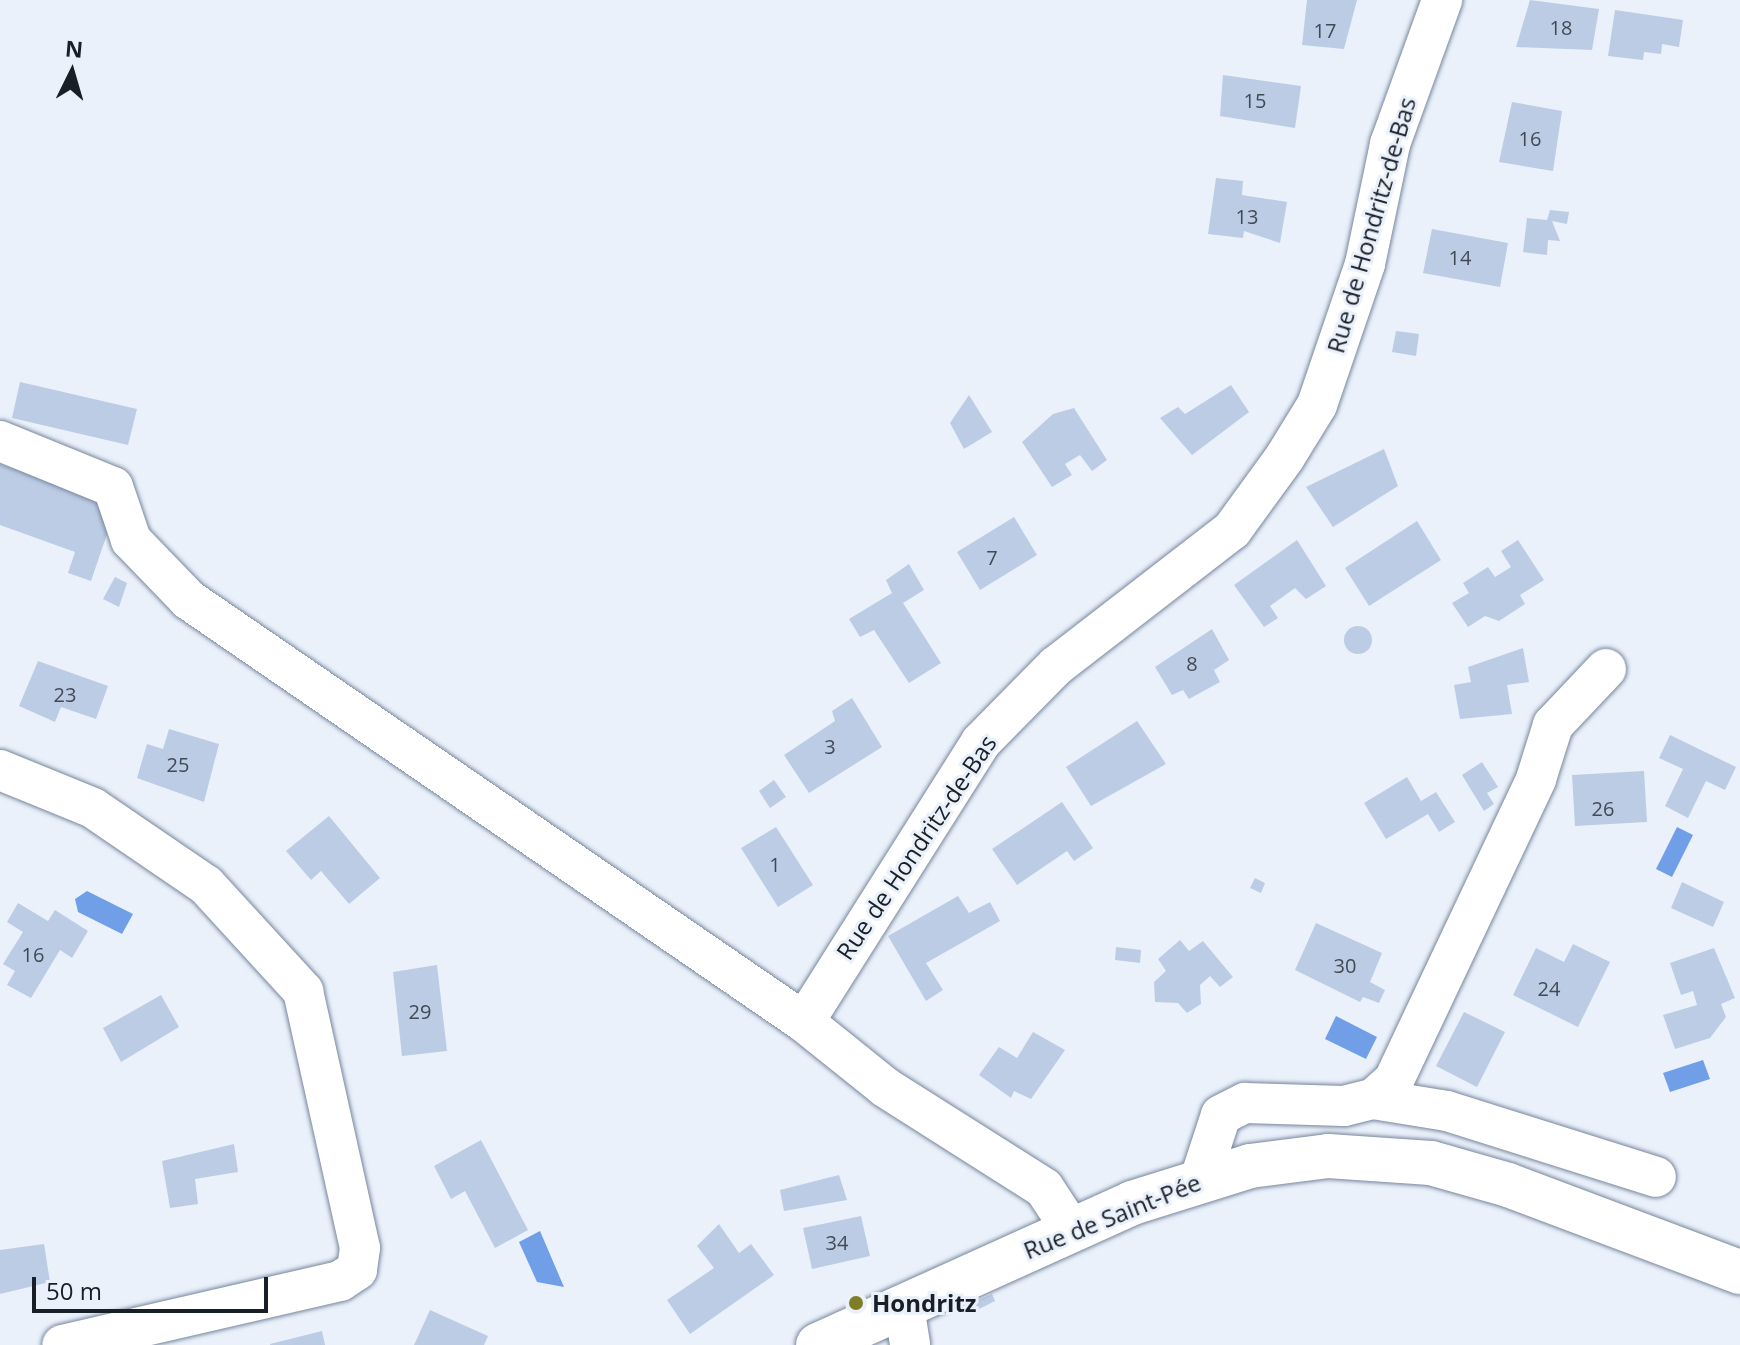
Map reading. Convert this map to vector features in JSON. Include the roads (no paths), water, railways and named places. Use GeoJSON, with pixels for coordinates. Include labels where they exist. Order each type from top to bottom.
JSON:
{"type":"FeatureCollection","features":[{"type":"Feature","properties":{"kind":"main road","name":"Rue de Saint-Pée"},"geometry":{"type":"LineString","coordinates":[[818,1345],[907,1326],[1071,1229],[1200,1179],[1328,1156],[1431,1163],[1740,1272]]}},
{"type":"Feature","properties":{"kind":"street","name":"Rue de Hondritz-de-Bas"},"geometry":{"type":"LineString","coordinates":[[804,1022],[981,742],[1056,666],[1232,530],[1285,457],[1322,391],[1365,264],[1390,144],[1442,0]]}},
{"type":"Feature","properties":{"kind":"street"},"geometry":{"type":"LineString","coordinates":[[0,441],[113,487],[131,540],[189,600],[804,1022],[885,1087],[1044,1188],[1071,1229]]}},
{"type":"Feature","properties":{"kind":"street"},"geometry":{"type":"LineString","coordinates":[[1373,1099],[1394,1080],[1536,779],[1553,725],[1606,669]]}},
{"type":"Feature","properties":{"kind":"street"},"geometry":{"type":"LineString","coordinates":[[0,770],[93,808],[206,885],[303,991],[360,1248],[357,1270],[340,1281],[144,1337],[62,1345]]}},
{"type":"Feature","properties":{"kind":"street"},"geometry":{"type":"LineString","coordinates":[[1200,1179],[1221,1115],[1245,1103],[1344,1106],[1373,1099],[1447,1111],[1656,1177]]}},
{"type":"Feature","properties":{"kind":"water"},"geometry":{"type":"Polygon","coordinates":[[[1677,827],[1693,835],[1672,877],[1656,869],[1677,827]]]}},
{"type":"Feature","properties":{"kind":"water"},"geometry":{"type":"Polygon","coordinates":[[[87,891],[133,914],[122,934],[78,912],[75,899],[87,891]]]}},
{"type":"Feature","properties":{"kind":"water"},"geometry":{"type":"Polygon","coordinates":[[[1336,1016],[1377,1037],[1366,1059],[1325,1039],[1336,1016]]]}},
{"type":"Feature","properties":{"kind":"water"},"geometry":{"type":"Polygon","coordinates":[[[1703,1060],[1710,1079],[1670,1092],[1663,1073],[1703,1060]]]}},
{"type":"Feature","properties":{"kind":"water"},"geometry":{"type":"Polygon","coordinates":[[[540,1231],[564,1287],[537,1282],[519,1242],[540,1231]]]}},
{"type":"Feature","properties":{"kind":"place","name":"Hondritz"},"geometry":{"type":"Point","coordinates":[856,1303]}}]}
